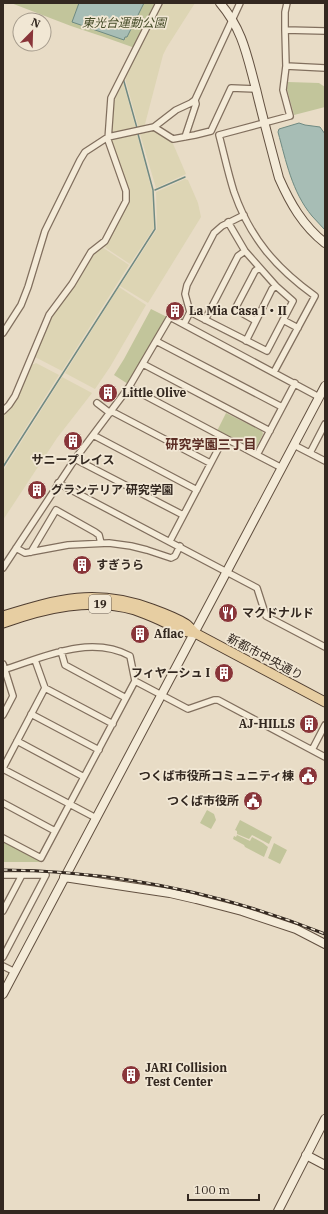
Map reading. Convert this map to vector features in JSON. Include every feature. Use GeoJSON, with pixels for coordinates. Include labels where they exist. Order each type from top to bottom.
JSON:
{"type":"FeatureCollection","features":[{"type":"Feature","properties":{"kind":"main road","name":"新都市中央通り"},"geometry":{"type":"LineString","coordinates":[[3,616],[59,600],[97,597],[117,599],[137,604],[158,611],[186,625],[194,633],[325,702]]}},
{"type":"Feature","properties":{"kind":"main road","name":"新都市中央通り"},"geometry":{"type":"LineString","coordinates":[[3,623],[60,607],[96,604],[114,605],[134,610],[183,631],[194,633]]}},
{"type":"Feature","properties":{"kind":"street"},"geometry":{"type":"LineString","coordinates":[[3,411],[15,396],[49,315],[72,284],[91,252],[104,241],[126,201],[126,191],[108,137],[111,98],[159,3]]}},
{"type":"Feature","properties":{"kind":"street"},"geometry":{"type":"LineString","coordinates":[[220,3],[232,19],[240,34],[280,178],[286,193],[300,217],[314,234],[325,243]]}},
{"type":"Feature","properties":{"kind":"street"},"geometry":{"type":"LineString","coordinates":[[185,137],[196,104],[195,100],[240,3]]}},
{"type":"Feature","properties":{"kind":"street"},"geometry":{"type":"LineString","coordinates":[[274,372],[315,296],[289,276],[270,257],[260,243],[244,215],[234,190],[219,135],[290,116],[283,90],[286,66],[285,12],[287,3]]}},
{"type":"Feature","properties":{"kind":"street"},"geometry":{"type":"LineString","coordinates":[[285,30],[325,31]]}},
{"type":"Feature","properties":{"kind":"street"},"geometry":{"type":"LineString","coordinates":[[286,66],[325,68]]}},
{"type":"Feature","properties":{"kind":"street"},"geometry":{"type":"LineString","coordinates":[[154,127],[174,138],[211,131],[231,88],[256,90]]}},
{"type":"Feature","properties":{"kind":"street"},"geometry":{"type":"LineString","coordinates":[[3,333],[21,305],[28,287],[44,231],[85,152],[108,137],[154,127],[176,110],[195,100]]}},
{"type":"Feature","properties":{"kind":"street"},"geometry":{"type":"LineString","coordinates":[[184,324],[190,312],[185,294],[187,285],[214,233],[228,222],[244,215]]}},
{"type":"Feature","properties":{"kind":"street"},"geometry":{"type":"LineString","coordinates":[[190,312],[267,352],[293,300],[276,286],[259,268],[245,251],[228,222]]}},
{"type":"Feature","properties":{"kind":"street"},"geometry":{"type":"LineString","coordinates":[[205,320],[238,256],[245,251]]}},
{"type":"Feature","properties":{"kind":"street"},"geometry":{"type":"LineString","coordinates":[[256,321],[235,309],[255,271],[259,268]]}},
{"type":"Feature","properties":{"kind":"street"},"geometry":{"type":"LineString","coordinates":[[246,341],[272,289],[276,286]]}},
{"type":"Feature","properties":{"kind":"street"},"geometry":{"type":"LineString","coordinates":[[3,568],[58,483],[129,387],[170,317],[320,396]]}},
{"type":"Feature","properties":{"kind":"street"},"geometry":{"type":"LineString","coordinates":[[283,320],[298,328]]}},
{"type":"Feature","properties":{"kind":"street"},"geometry":{"type":"LineString","coordinates":[[156,341],[282,407]]}},
{"type":"Feature","properties":{"kind":"street"},"geometry":{"type":"LineString","coordinates":[[143,364],[270,431]]}},
{"type":"Feature","properties":{"kind":"street"},"geometry":{"type":"LineString","coordinates":[[257,455],[295,383]]}},
{"type":"Feature","properties":{"kind":"street"},"geometry":{"type":"LineString","coordinates":[[3,994],[325,386]]}},
{"type":"Feature","properties":{"kind":"street"},"geometry":{"type":"LineString","coordinates":[[129,387],[282,468]]}},
{"type":"Feature","properties":{"kind":"street"},"geometry":{"type":"LineString","coordinates":[[97,405],[210,464]]}},
{"type":"Feature","properties":{"kind":"street"},"geometry":{"type":"LineString","coordinates":[[310,453],[325,424]]}},
{"type":"Feature","properties":{"kind":"street"},"geometry":{"type":"LineString","coordinates":[[94,435],[197,490]]}},
{"type":"Feature","properties":{"kind":"street"},"geometry":{"type":"LineString","coordinates":[[170,541],[224,438]]}},
{"type":"Feature","properties":{"kind":"street"},"geometry":{"type":"LineString","coordinates":[[318,438],[325,441]]}},
{"type":"Feature","properties":{"kind":"street"},"geometry":{"type":"LineString","coordinates":[[294,445],[325,461]]}},
{"type":"Feature","properties":{"kind":"street"},"geometry":{"type":"LineString","coordinates":[[75,459],[183,516]]}},
{"type":"Feature","properties":{"kind":"street"},"geometry":{"type":"LineString","coordinates":[[58,483],[180,546],[257,588],[266,616],[325,647]]}},
{"type":"Feature","properties":{"kind":"street"},"geometry":{"type":"LineString","coordinates":[[31,552],[56,510],[95,532],[99,535],[101,543]]}},
{"type":"Feature","properties":{"kind":"street"},"geometry":{"type":"LineString","coordinates":[[16,548],[25,552],[31,552],[68,545],[109,543],[131,546],[171,558],[175,556],[180,546]]}},
{"type":"Feature","properties":{"kind":"street"},"geometry":{"type":"LineString","coordinates":[[3,838],[41,858],[135,681],[130,656],[96,647],[78,648],[61,651],[4,668],[13,696],[4,712]]}},
{"type":"Feature","properties":{"kind":"street"},"geometry":{"type":"LineString","coordinates":[[61,651],[65,665],[126,698]]}},
{"type":"Feature","properties":{"kind":"street"},"geometry":{"type":"LineString","coordinates":[[35,660],[45,688],[112,724]]}},
{"type":"Feature","properties":{"kind":"street"},"geometry":{"type":"LineString","coordinates":[[135,681],[188,709],[218,700],[325,757]]}},
{"type":"Feature","properties":{"kind":"street"},"geometry":{"type":"LineString","coordinates":[[45,688],[3,768],[96,818]]}},
{"type":"Feature","properties":{"kind":"street"},"geometry":{"type":"LineString","coordinates":[[31,714],[98,750]]}},
{"type":"Feature","properties":{"kind":"street"},"geometry":{"type":"LineString","coordinates":[[312,750],[325,725]]}},
{"type":"Feature","properties":{"kind":"street"},"geometry":{"type":"LineString","coordinates":[[17,741],[84,777]]}},
{"type":"Feature","properties":{"kind":"street"},"geometry":{"type":"LineString","coordinates":[[3,804],[55,831]]}},
{"type":"Feature","properties":{"kind":"street"},"geometry":{"type":"LineString","coordinates":[[3,875],[46,875],[5,950],[3,957]]}},
{"type":"Feature","properties":{"kind":"street"},"geometry":{"type":"LineString","coordinates":[[3,911],[22,875]]}},
{"type":"Feature","properties":{"kind":"street"},"geometry":{"type":"LineString","coordinates":[[64,877],[196,899],[242,911],[296,930],[325,944]]}},
{"type":"Feature","properties":{"kind":"street"},"geometry":{"type":"LineString","coordinates":[[3,966],[15,972]]}},
{"type":"Feature","properties":{"kind":"street"},"geometry":{"type":"LineString","coordinates":[[278,1211],[325,1119]]}},
{"type":"Feature","properties":{"kind":"street"},"geometry":{"type":"LineString","coordinates":[[306,1155],[325,1165]]}},
{"type":"Feature","properties":{"kind":"shaded area"},"geometry":{"type":"Polygon","coordinates":[[[163,3],[195,3],[163,55],[144,128],[139,129],[125,78],[163,3]]]}},
{"type":"Feature","properties":{"kind":"shaded area"},"geometry":{"type":"Polygon","coordinates":[[[122,81],[136,129],[113,134],[110,132],[113,99],[122,81]]]}},
{"type":"Feature","properties":{"kind":"shaded area"},"geometry":{"type":"Polygon","coordinates":[[[154,130],[171,139],[186,174],[156,188],[140,134],[154,130]]]}},
{"type":"Feature","properties":{"kind":"shaded area"},"geometry":{"type":"Polygon","coordinates":[[[137,134],[152,191],[154,228],[130,264],[103,246],[119,222],[128,203],[129,196],[128,188],[110,140],[137,134]]]}},
{"type":"Feature","properties":{"kind":"shaded area"},"geometry":{"type":"Polygon","coordinates":[[[185,179],[188,180],[198,203],[201,217],[148,303],[120,286],[157,229],[156,192],[185,179]]]}},
{"type":"Feature","properties":{"kind":"shaded area"},"geometry":{"type":"Polygon","coordinates":[[[102,247],[129,265],[62,371],[35,357],[51,316],[93,254],[102,247]]]}},
{"type":"Feature","properties":{"kind":"shaded area"},"geometry":{"type":"Polygon","coordinates":[[[119,287],[146,305],[110,367],[95,389],[65,373],[119,287]]]}},
{"type":"Feature","properties":{"kind":"shaded area"},"geometry":{"type":"Polygon","coordinates":[[[36,363],[59,375],[3,464],[3,415],[15,402],[32,365],[36,363]]]}},
{"type":"Feature","properties":{"kind":"shaded area"},"geometry":{"type":"Polygon","coordinates":[[[62,377],[92,393],[57,438],[3,520],[3,471],[62,377]]]}},
{"type":"Feature","properties":{"kind":"green space","name":"東光台運動公園"},"geometry":{"type":"Polygon","coordinates":[[[11,3],[156,3],[135,48],[52,19],[52,12],[34,12],[11,3]]]}},
{"type":"Feature","properties":{"kind":"green space"},"geometry":{"type":"Polygon","coordinates":[[[288,82],[319,83],[325,87],[325,107],[294,115],[287,89],[288,82]]]}},
{"type":"Feature","properties":{"kind":"green space"},"geometry":{"type":"Polygon","coordinates":[[[151,309],[167,317],[128,384],[114,375],[151,309]]]}},
{"type":"Feature","properties":{"kind":"green space"},"geometry":{"type":"Polygon","coordinates":[[[226,413],[262,431],[263,434],[257,446],[251,448],[217,431],[226,413]]]}},
{"type":"Feature","properties":{"kind":"green space"},"geometry":{"type":"Polygon","coordinates":[[[207,810],[214,814],[216,820],[211,829],[200,823],[207,810]]]}},
{"type":"Feature","properties":{"kind":"green space"},"geometry":{"type":"Polygon","coordinates":[[[240,820],[272,837],[269,844],[252,835],[249,839],[237,834],[237,831],[235,830],[240,820]]]}},
{"type":"Feature","properties":{"kind":"green space"},"geometry":{"type":"Polygon","coordinates":[[[237,835],[250,841],[252,837],[268,847],[264,857],[233,839],[234,836],[236,837],[237,835]]]}},
{"type":"Feature","properties":{"kind":"green space"},"geometry":{"type":"Polygon","coordinates":[[[3,840],[42,861],[3,862],[3,840]]]}},
{"type":"Feature","properties":{"kind":"green space"},"geometry":{"type":"Polygon","coordinates":[[[274,843],[287,850],[280,864],[268,858],[274,843]]]}},
{"type":"Feature","properties":{"kind":"water"},"geometry":{"type":"Polygon","coordinates":[[[79,3],[144,3],[127,37],[125,37],[124,40],[72,22],[79,3]]]}},
{"type":"Feature","properties":{"kind":"water"},"geometry":{"type":"Polygon","coordinates":[[[299,123],[320,127],[325,134],[325,230],[312,216],[299,197],[290,176],[278,132],[279,129],[299,123]]]}},
{"type":"Feature","properties":{"kind":"waterway"},"geometry":{"type":"LineString","coordinates":[[123,78],[137,128]]}},
{"type":"Feature","properties":{"kind":"waterway"},"geometry":{"type":"LineString","coordinates":[[3,467],[155,229],[153,190],[138,134]]}},
{"type":"Feature","properties":{"kind":"waterway"},"geometry":{"type":"LineString","coordinates":[[155,190],[185,177]]}},
{"type":"Feature","properties":{"kind":"railway"},"geometry":{"type":"LineString","coordinates":[[3,870],[45,871],[86,875],[167,887],[247,906],[325,934]]}},
{"type":"Feature","properties":{"kind":"place","name":"La Mia Casa I・II"},"geometry":{"type":"Point","coordinates":[175,311]}},
{"type":"Feature","properties":{"kind":"place","name":"Little Olive"},"geometry":{"type":"Point","coordinates":[108,393]}},
{"type":"Feature","properties":{"kind":"place","name":"サニープレイス"},"geometry":{"type":"Point","coordinates":[73,441]}},
{"type":"Feature","properties":{"kind":"place","name":"グランテリア 研究学園"},"geometry":{"type":"Point","coordinates":[37,490]}},
{"type":"Feature","properties":{"kind":"place","name":"すぎうら"},"geometry":{"type":"Point","coordinates":[82,565]}},
{"type":"Feature","properties":{"kind":"place","name":"マクドナルド"},"geometry":{"type":"Point","coordinates":[228,613]}},
{"type":"Feature","properties":{"kind":"place","name":"Aflac"},"geometry":{"type":"Point","coordinates":[140,634]}},
{"type":"Feature","properties":{"kind":"place","name":"フィヤーシュ I"},"geometry":{"type":"Point","coordinates":[224,673]}},
{"type":"Feature","properties":{"kind":"place","name":"AJ-HILLS"},"geometry":{"type":"Point","coordinates":[309,724]}},
{"type":"Feature","properties":{"kind":"place","name":"つくば市役所コミュニティ棟"},"geometry":{"type":"Point","coordinates":[308,776]}},
{"type":"Feature","properties":{"kind":"place","name":"つくば市役所"},"geometry":{"type":"Point","coordinates":[253,801]}},
{"type":"Feature","properties":{"kind":"place","name":"JARI Collision Test Center"},"geometry":{"type":"Point","coordinates":[131,1075]}},
{"type":"Feature","properties":{"kind":"district","name":"研究学園三丁目"},"geometry":{"type":"Point","coordinates":[211,444]}}]}
